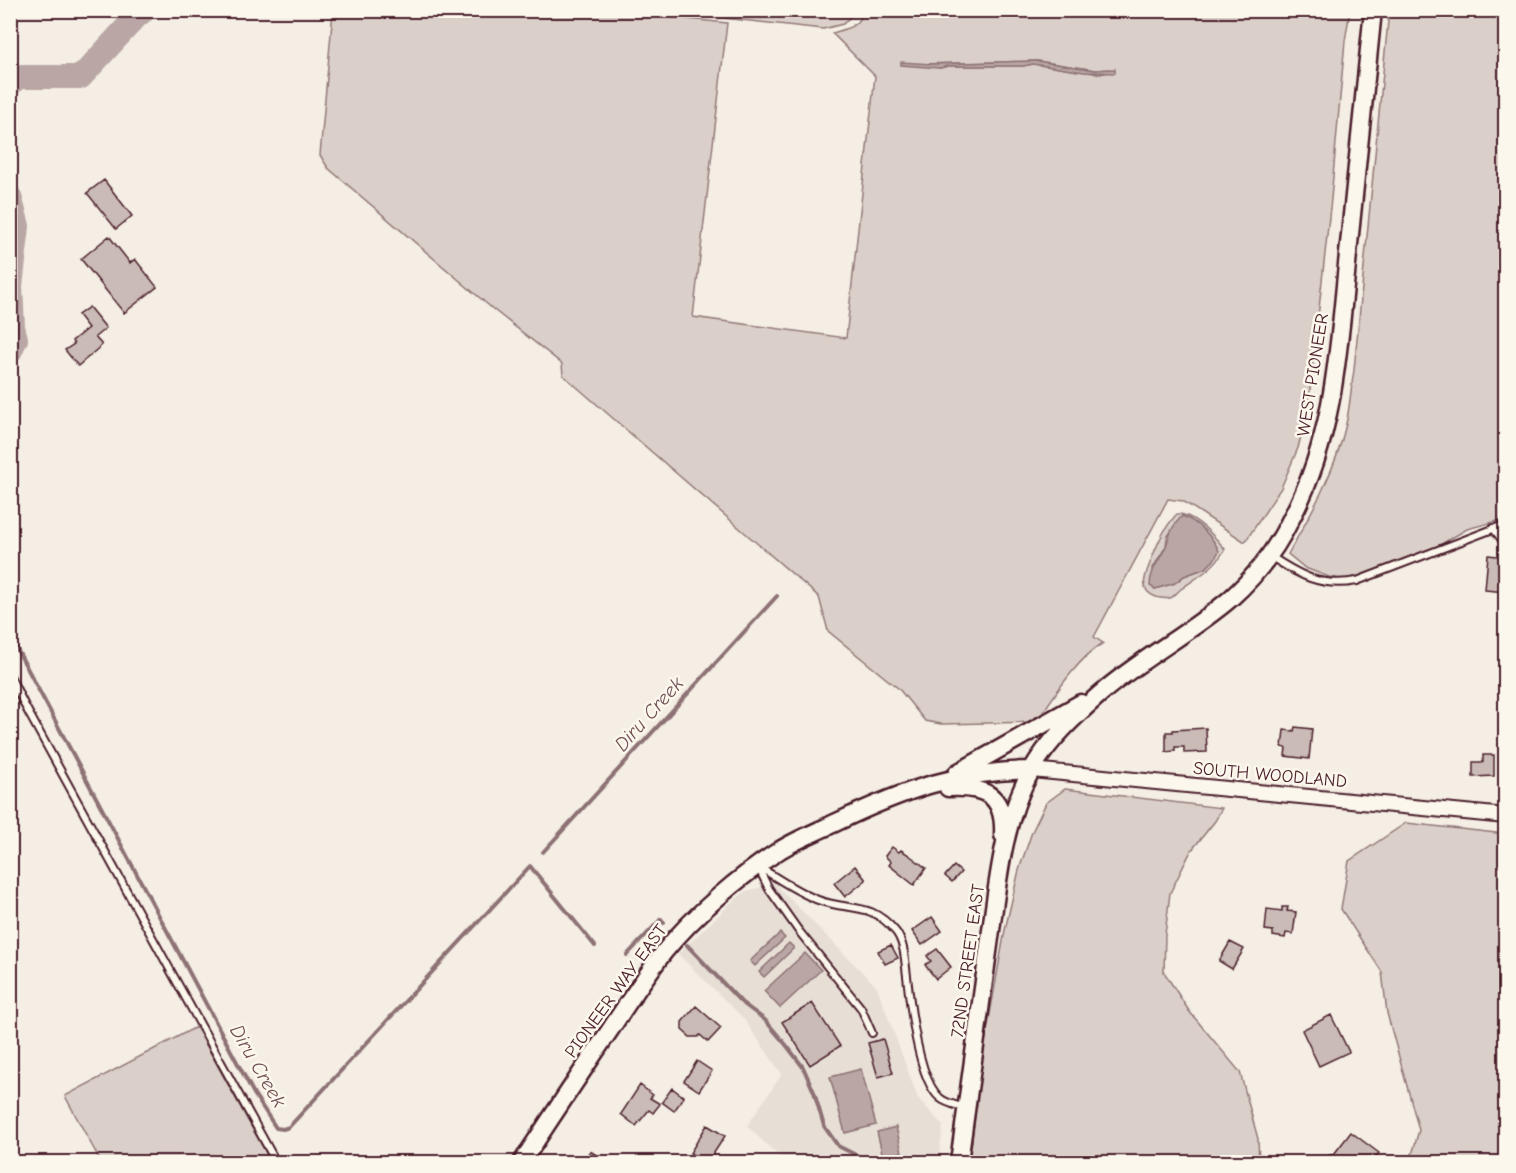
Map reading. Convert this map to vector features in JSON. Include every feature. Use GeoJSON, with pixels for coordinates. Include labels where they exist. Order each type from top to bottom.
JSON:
{"type":"FeatureCollection","features":[{"type":"Feature","properties":{"kind":"main road","name":"WEST PIONEER"},"geometry":{"type":"LineString","coordinates":[[1032,770],[1068,724],[1103,691],[1230,599],[1253,576],[1270,555],[1293,517],[1307,486],[1323,443],[1330,408],[1373,10]]}},
{"type":"Feature","properties":{"kind":"main road"},"geometry":{"type":"LineString","coordinates":[[945,779],[1103,691]]}},
{"type":"Feature","properties":{"kind":"main road","name":"PIONEER WAY EAST"},"geometry":{"type":"LineString","coordinates":[[522,1162],[665,951],[695,920],[758,867],[781,850],[810,834],[874,804],[911,790],[945,779],[996,771],[1032,770]]}},
{"type":"Feature","properties":{"kind":"main road","name":"72ND STREET EAST"},"geometry":{"type":"LineString","coordinates":[[959,1162],[1001,865],[1014,812],[1032,770]]}},
{"type":"Feature","properties":{"kind":"main road"},"geometry":{"type":"LineString","coordinates":[[911,790],[969,787],[990,794],[997,802],[1001,812],[1003,828],[1001,865]]}},
{"type":"Feature","properties":{"kind":"street","name":"SOUTH WOODLAND"},"geometry":{"type":"LineString","coordinates":[[1032,770],[1506,816]]}},
{"type":"Feature","properties":{"kind":"lane"},"geometry":{"type":"LineString","coordinates":[[1270,555],[1300,575],[1341,584],[1357,581],[1506,524]]}},
{"type":"Feature","properties":{"kind":"lane"},"geometry":{"type":"LineString","coordinates":[[1493,528],[1506,545]]}},
{"type":"Feature","properties":{"kind":"lane"},"geometry":{"type":"LineString","coordinates":[[10,676],[276,1162]]}},
{"type":"Feature","properties":{"kind":"lane"},"geometry":{"type":"LineString","coordinates":[[758,867],[769,889],[798,930],[861,1008],[872,1033]]}},
{"type":"Feature","properties":{"kind":"lane"},"geometry":{"type":"LineString","coordinates":[[758,867],[819,901],[871,910],[897,933],[904,955],[914,1028],[928,1083],[938,1097],[966,1108]]}},
{"type":"Feature","properties":{"kind":"shaded area"},"geometry":{"type":"Polygon","coordinates":[[[598,10],[727,23],[693,317],[846,338],[875,76],[832,33],[855,24],[863,11],[1350,11],[1345,41],[1331,199],[1308,408],[1298,448],[1281,488],[1245,542],[1183,501],[1168,499],[1094,637],[1103,643],[1083,659],[1036,722],[941,724],[925,721],[899,689],[828,631],[819,597],[563,375],[562,364],[494,310],[328,168],[320,155],[333,11],[598,10]],[[1037,61],[919,64],[940,68],[1033,64],[1100,74],[1108,72],[1109,69],[1095,70],[1037,61]]]}},
{"type":"Feature","properties":{"kind":"shaded area"},"geometry":{"type":"Polygon","coordinates":[[[668,10],[856,11],[843,24],[823,29],[668,12],[668,10]]]}},
{"type":"Feature","properties":{"kind":"shaded area"},"geometry":{"type":"Polygon","coordinates":[[[1389,11],[1505,11],[1505,519],[1467,529],[1438,546],[1345,580],[1305,568],[1288,554],[1329,475],[1342,441],[1347,417],[1354,370],[1389,11]]]}},
{"type":"Feature","properties":{"kind":"shaded area"},"geometry":{"type":"Polygon","coordinates":[[[1037,61],[1095,70],[1115,69],[1115,73],[1084,72],[1033,64],[940,68],[901,65],[901,62],[932,64],[1037,61]]]}},
{"type":"Feature","properties":{"kind":"shaded area"},"geometry":{"type":"Polygon","coordinates":[[[1177,514],[1190,517],[1216,538],[1225,549],[1211,567],[1173,596],[1159,598],[1146,590],[1145,580],[1159,540],[1177,514]],[[1182,516],[1167,537],[1166,546],[1153,568],[1155,589],[1175,583],[1184,576],[1206,568],[1214,542],[1189,519],[1182,516]]]}},
{"type":"Feature","properties":{"kind":"shaded area"},"geometry":{"type":"Polygon","coordinates":[[[1182,516],[1204,530],[1219,551],[1206,568],[1184,576],[1175,583],[1155,589],[1150,586],[1152,575],[1172,530],[1182,516]]]}},
{"type":"Feature","properties":{"kind":"shaded area"},"geometry":{"type":"Polygon","coordinates":[[[1065,789],[1222,808],[1215,821],[1191,851],[1170,893],[1165,935],[1164,972],[1189,1011],[1240,1072],[1258,1139],[1259,1162],[969,1162],[982,1059],[1005,930],[1019,870],[1032,832],[1046,803],[1065,789]]]}},
{"type":"Feature","properties":{"kind":"shaded area"},"geometry":{"type":"Polygon","coordinates":[[[1406,823],[1505,834],[1505,1162],[1410,1162],[1419,1130],[1387,1013],[1382,972],[1341,909],[1349,861],[1406,823]]]}},
{"type":"Feature","properties":{"kind":"shaded area"},"geometry":{"type":"Polygon","coordinates":[[[774,877],[780,889],[877,987],[918,1098],[943,1126],[938,1162],[785,1162],[747,1126],[782,1074],[743,1018],[678,954],[746,891],[759,888],[774,877]]]}},
{"type":"Feature","properties":{"kind":"shaded area"},"geometry":{"type":"Polygon","coordinates":[[[780,933],[785,938],[755,966],[750,961],[780,933]]]}},
{"type":"Feature","properties":{"kind":"shaded area"},"geometry":{"type":"Polygon","coordinates":[[[789,943],[794,948],[764,977],[759,972],[789,943]]]}},
{"type":"Feature","properties":{"kind":"shaded area"},"geometry":{"type":"Polygon","coordinates":[[[805,953],[821,970],[780,1008],[764,991],[805,953]]]}},
{"type":"Feature","properties":{"kind":"shaded area"},"geometry":{"type":"Polygon","coordinates":[[[196,1027],[271,1162],[101,1162],[65,1096],[196,1027]]]}},
{"type":"Feature","properties":{"kind":"shaded area"},"geometry":{"type":"Polygon","coordinates":[[[861,1069],[876,1125],[845,1133],[830,1077],[861,1069]]]}},
{"type":"Feature","properties":{"kind":"shaded area"},"geometry":{"type":"Polygon","coordinates":[[[896,1127],[902,1152],[883,1157],[877,1132],[896,1127]]]}},
{"type":"Feature","properties":{"kind":"building"},"geometry":{"type":"Polygon","coordinates":[[[104,180],[132,216],[116,229],[87,193],[104,180]]]}},
{"type":"Feature","properties":{"kind":"building"},"geometry":{"type":"Polygon","coordinates":[[[109,236],[130,263],[135,259],[157,287],[124,313],[81,259],[109,236]]]}},
{"type":"Feature","properties":{"kind":"building"},"geometry":{"type":"Polygon","coordinates":[[[89,307],[106,328],[95,337],[102,345],[78,366],[65,350],[74,344],[72,341],[88,328],[78,315],[89,307]]]}},
{"type":"Feature","properties":{"kind":"building"},"geometry":{"type":"Polygon","coordinates":[[[1488,555],[1506,557],[1506,592],[1485,590],[1488,555]]]}},
{"type":"Feature","properties":{"kind":"building"},"geometry":{"type":"Polygon","coordinates":[[[1295,727],[1312,729],[1309,759],[1285,756],[1286,748],[1282,747],[1284,730],[1294,731],[1295,727]]]}},
{"type":"Feature","properties":{"kind":"building"},"geometry":{"type":"Polygon","coordinates":[[[1206,728],[1207,752],[1184,753],[1184,747],[1175,747],[1175,751],[1166,752],[1166,732],[1206,728]]]}},
{"type":"Feature","properties":{"kind":"building"},"geometry":{"type":"Polygon","coordinates":[[[1483,755],[1494,755],[1494,776],[1473,777],[1473,762],[1483,762],[1483,755]]]}},
{"type":"Feature","properties":{"kind":"building"},"geometry":{"type":"Polygon","coordinates":[[[892,847],[899,852],[901,850],[926,868],[914,885],[889,865],[891,862],[885,856],[892,847]]]}},
{"type":"Feature","properties":{"kind":"building"},"geometry":{"type":"Polygon","coordinates":[[[855,866],[866,880],[845,897],[834,883],[855,866]]]}},
{"type":"Feature","properties":{"kind":"building"},"geometry":{"type":"Polygon","coordinates":[[[954,866],[961,872],[952,882],[945,876],[954,866]]]}},
{"type":"Feature","properties":{"kind":"building"},"geometry":{"type":"Polygon","coordinates":[[[1282,907],[1288,907],[1287,911],[1296,912],[1293,934],[1286,933],[1285,938],[1273,936],[1273,931],[1265,930],[1267,909],[1282,911],[1282,907]]]}},
{"type":"Feature","properties":{"kind":"building"},"geometry":{"type":"Polygon","coordinates":[[[932,917],[942,931],[922,945],[912,931],[932,917]]]}},
{"type":"Feature","properties":{"kind":"building"},"geometry":{"type":"Polygon","coordinates":[[[1230,942],[1244,949],[1232,969],[1219,961],[1230,942]]]}},
{"type":"Feature","properties":{"kind":"building"},"geometry":{"type":"Polygon","coordinates":[[[891,945],[898,958],[885,964],[878,951],[891,945]]]}},
{"type":"Feature","properties":{"kind":"building"},"geometry":{"type":"Polygon","coordinates":[[[937,949],[951,967],[936,979],[925,965],[931,961],[927,956],[937,949]]]}},
{"type":"Feature","properties":{"kind":"building"},"geometry":{"type":"Polygon","coordinates":[[[812,1003],[840,1046],[810,1065],[782,1022],[812,1003]]]}},
{"type":"Feature","properties":{"kind":"building"},"geometry":{"type":"Polygon","coordinates":[[[696,1006],[721,1028],[708,1042],[700,1035],[690,1037],[682,1030],[682,1022],[696,1006]]]}},
{"type":"Feature","properties":{"kind":"building"},"geometry":{"type":"Polygon","coordinates":[[[1331,1015],[1349,1052],[1319,1066],[1302,1030],[1331,1015]]]}},
{"type":"Feature","properties":{"kind":"building"},"geometry":{"type":"Polygon","coordinates":[[[883,1039],[893,1073],[878,1077],[868,1043],[883,1039]]]}},
{"type":"Feature","properties":{"kind":"building"},"geometry":{"type":"Polygon","coordinates":[[[697,1061],[712,1071],[699,1091],[684,1081],[697,1061]]]}},
{"type":"Feature","properties":{"kind":"building"},"geometry":{"type":"Polygon","coordinates":[[[640,1085],[653,1095],[650,1098],[660,1104],[653,1113],[649,1110],[636,1126],[621,1114],[640,1085]]]}},
{"type":"Feature","properties":{"kind":"building"},"geometry":{"type":"Polygon","coordinates":[[[672,1088],[684,1097],[674,1111],[662,1102],[672,1088]]]}},
{"type":"Feature","properties":{"kind":"building"},"geometry":{"type":"Polygon","coordinates":[[[707,1125],[725,1136],[708,1162],[705,1162],[690,1153],[707,1125]]]}},
{"type":"Feature","properties":{"kind":"building"},"geometry":{"type":"Polygon","coordinates":[[[1351,1132],[1379,1153],[1373,1160],[1376,1162],[1310,1161],[1334,1154],[1351,1132]]]}},
{"type":"Feature","properties":{"kind":"building"},"geometry":{"type":"Polygon","coordinates":[[[590,1151],[606,1161],[606,1162],[582,1162],[590,1151]]]}},
{"type":"Feature","properties":{"kind":"waterway"},"geometry":{"type":"LineString","coordinates":[[10,84],[21,77],[81,77],[145,10]]}},
{"type":"Feature","properties":{"kind":"waterway"},"geometry":{"type":"LineString","coordinates":[[10,197],[18,226],[11,286],[13,327],[16,339],[10,352]]}},
{"type":"Feature","properties":{"kind":"waterway","name":"Diru Creek"},"geometry":{"type":"LineString","coordinates":[[543,852],[777,596]]}},
{"type":"Feature","properties":{"kind":"waterway","name":"Diru Creek"},"geometry":{"type":"LineString","coordinates":[[10,636],[254,1094],[276,1128],[289,1127],[530,866],[595,946]]}},
{"type":"Feature","properties":{"kind":"waterway","name":"Diru Creek"},"geometry":{"type":"LineString","coordinates":[[627,955],[661,919],[664,923]]}},
{"type":"Feature","properties":{"kind":"waterway","name":"Diru Creek"},"geometry":{"type":"LineString","coordinates":[[687,945],[741,1002],[765,1020],[803,1067],[814,1092],[824,1126],[838,1146],[870,1162]]}}]}
